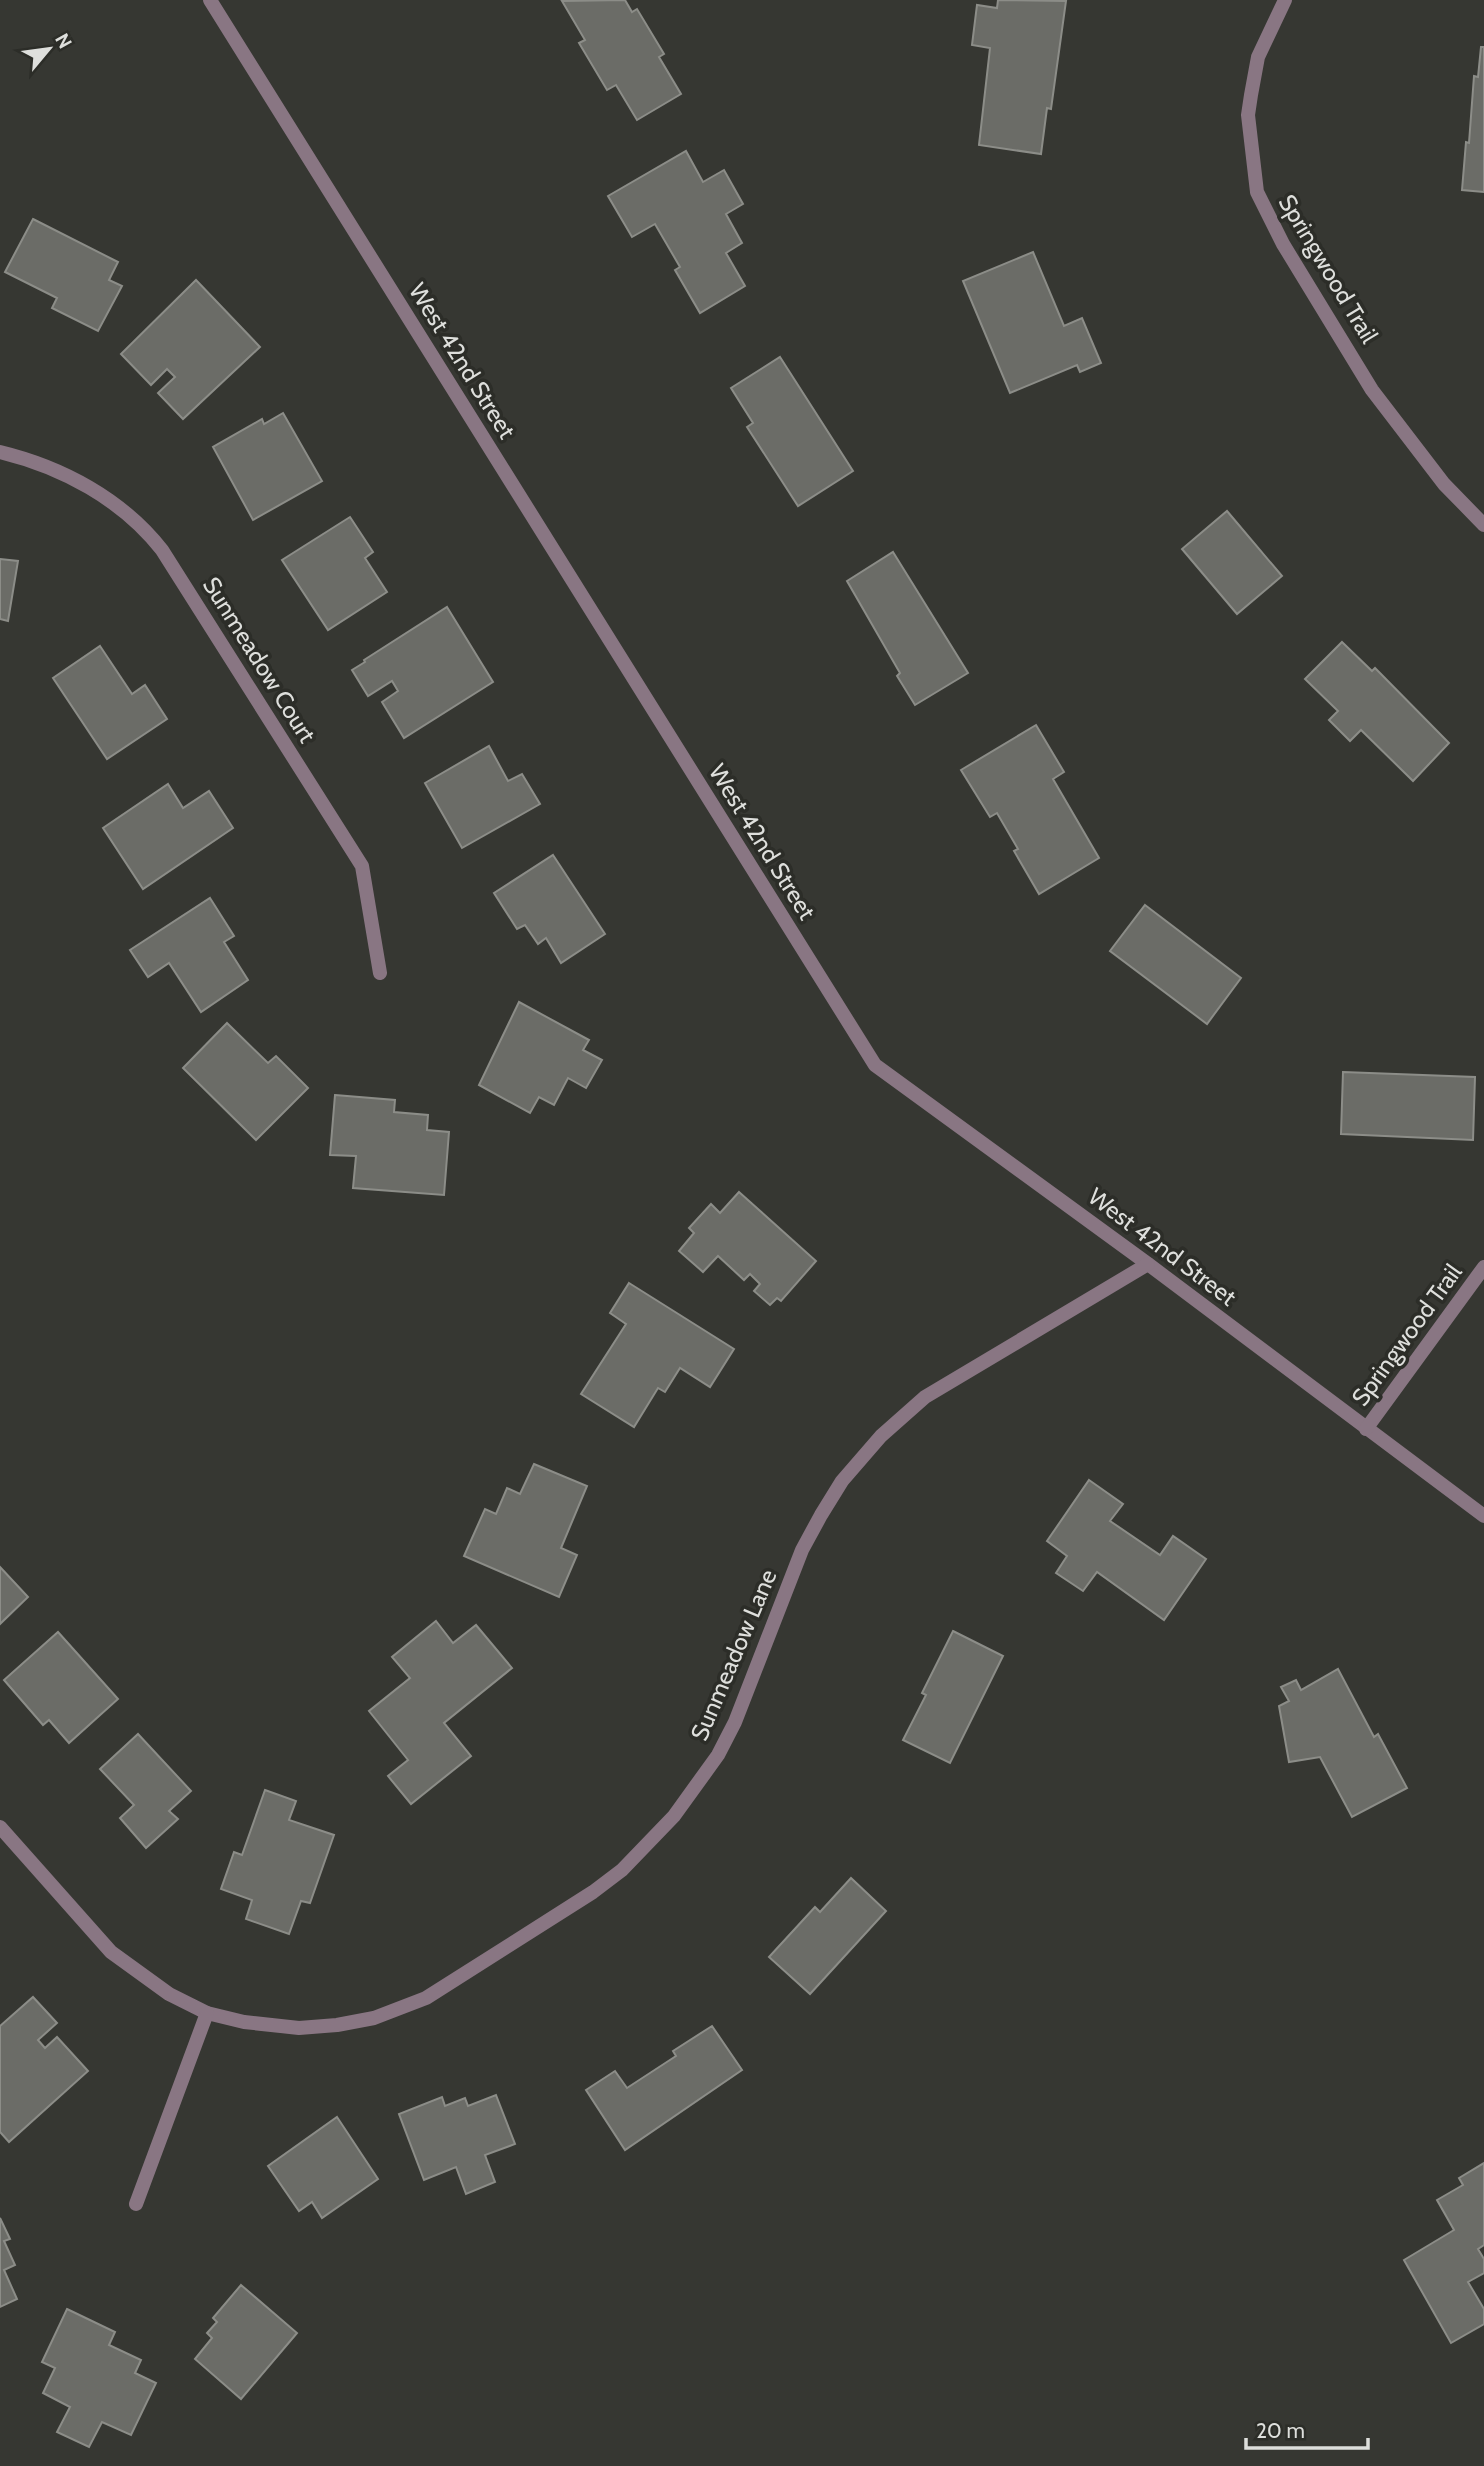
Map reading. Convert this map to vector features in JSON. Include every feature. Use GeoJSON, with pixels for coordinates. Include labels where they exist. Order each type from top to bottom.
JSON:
{"type":"FeatureCollection","features":[{"type":"Feature","properties":{"kind":"street","name":"West 42nd Street"},"geometry":{"type":"LineString","coordinates":[[210,0],[875,1065],[1148,1264],[1484,1516]]}},
{"type":"Feature","properties":{"kind":"street","name":"Springwood Trail"},"geometry":{"type":"LineString","coordinates":[[1285,0],[1273,20],[1258,57],[1248,115],[1258,192],[1283,244],[1372,390],[1444,484],[1484,525]]}},
{"type":"Feature","properties":{"kind":"street","name":"Sunmeadow Court"},"geometry":{"type":"LineString","coordinates":[[0,452],[50,467],[99,493],[127,513],[151,536],[175,568],[362,866],[380,974]]}},
{"type":"Feature","properties":{"kind":"street","name":"Sunmeadow Lane"},"geometry":{"type":"LineString","coordinates":[[0,1827],[111,1952],[169,1994],[207,2013],[244,2022],[299,2028],[337,2025],[392,2012],[426,1998],[575,1905],[622,1870],[674,1816],[718,1755],[743,1705],[802,1550],[842,1481],[867,1451],[925,1397],[1148,1264]]}},
{"type":"Feature","properties":{"kind":"street","name":"Springwood Trail"},"geometry":{"type":"LineString","coordinates":[[1366,1429],[1484,1267]]}},
{"type":"Feature","properties":{"kind":"street"},"geometry":{"type":"LineString","coordinates":[[136,2204],[207,2013]]}},
{"type":"Feature","properties":{"kind":"building"},"geometry":{"type":"Polygon","coordinates":[[[625,0],[632,12],[637,9],[664,54],[659,57],[681,94],[637,120],[616,85],[607,90],[579,43],[585,40],[562,1],[625,0]]]}},
{"type":"Feature","properties":{"kind":"building"},"geometry":{"type":"Polygon","coordinates":[[[998,0],[1066,1],[1051,109],[1047,108],[1041,154],[979,145],[990,48],[972,45],[977,5],[997,8],[998,0]]]}},
{"type":"Feature","properties":{"kind":"building"},"geometry":{"type":"Polygon","coordinates":[[[1481,47],[1484,47],[1484,192],[1462,190],[1474,76],[1478,77],[1481,47]]]}},
{"type":"Feature","properties":{"kind":"building"},"geometry":{"type":"Polygon","coordinates":[[[686,151],[703,182],[724,170],[743,204],[726,214],[742,243],[726,253],[745,286],[700,313],[675,270],[680,267],[655,224],[632,237],[608,196],[686,151]]]}},
{"type":"Feature","properties":{"kind":"building"},"geometry":{"type":"Polygon","coordinates":[[[33,219],[118,262],[109,280],[122,286],[98,331],[52,308],[57,298],[5,272],[33,219]]]}},
{"type":"Feature","properties":{"kind":"building"},"geometry":{"type":"Polygon","coordinates":[[[1033,252],[1064,326],[1082,318],[1101,363],[1080,372],[1077,365],[1010,393],[963,281],[1033,252]]]}},
{"type":"Feature","properties":{"kind":"building"},"geometry":{"type":"Polygon","coordinates":[[[196,280],[260,347],[183,419],[158,393],[175,377],[167,369],[151,385],[121,354],[196,280]]]}},
{"type":"Feature","properties":{"kind":"building"},"geometry":{"type":"Polygon","coordinates":[[[780,357],[853,471],[798,506],[747,427],[753,423],[731,388],[780,357]]]}},
{"type":"Feature","properties":{"kind":"building"},"geometry":{"type":"Polygon","coordinates":[[[283,413],[322,481],[253,520],[213,447],[262,419],[264,424],[283,413]]]}},
{"type":"Feature","properties":{"kind":"building"},"geometry":{"type":"Polygon","coordinates":[[[1227,511],[1282,576],[1237,614],[1182,549],[1227,511]]]}},
{"type":"Feature","properties":{"kind":"building"},"geometry":{"type":"Polygon","coordinates":[[[350,517],[373,552],[365,558],[387,592],[328,630],[282,560],[350,517]]]}},
{"type":"Feature","properties":{"kind":"building"},"geometry":{"type":"Polygon","coordinates":[[[893,552],[968,673],[915,705],[897,676],[900,673],[847,581],[893,552]]]}},
{"type":"Feature","properties":{"kind":"building"},"geometry":{"type":"Polygon","coordinates":[[[0,559],[18,561],[8,621],[0,619],[0,559]]]}},
{"type":"Feature","properties":{"kind":"building"},"geometry":{"type":"Polygon","coordinates":[[[447,607],[493,682],[404,738],[382,702],[398,691],[392,681],[368,696],[352,670],[447,607]]]}},
{"type":"Feature","properties":{"kind":"building"},"geometry":{"type":"Polygon","coordinates":[[[1342,642],[1372,671],[1375,668],[1449,743],[1413,781],[1361,730],[1350,741],[1329,720],[1338,711],[1305,679],[1342,642]]]}},
{"type":"Feature","properties":{"kind":"building"},"geometry":{"type":"Polygon","coordinates":[[[100,646],[132,694],[145,685],[167,719],[107,759],[53,678],[100,646]]]}},
{"type":"Feature","properties":{"kind":"building"},"geometry":{"type":"Polygon","coordinates":[[[1036,725],[1064,772],[1053,779],[1099,858],[1039,894],[1014,851],[1018,849],[997,813],[990,817],[961,770],[1036,725]]]}},
{"type":"Feature","properties":{"kind":"building"},"geometry":{"type":"Polygon","coordinates":[[[489,746],[508,781],[522,774],[540,804],[462,848],[425,783],[489,746]]]}},
{"type":"Feature","properties":{"kind":"building"},"geometry":{"type":"Polygon","coordinates":[[[168,784],[183,808],[209,791],[233,828],[143,889],[103,828],[168,784]]]}},
{"type":"Feature","properties":{"kind":"building"},"geometry":{"type":"Polygon","coordinates":[[[553,855],[605,934],[561,963],[546,938],[538,944],[525,925],[517,929],[494,893],[553,855]]]}},
{"type":"Feature","properties":{"kind":"building"},"geometry":{"type":"Polygon","coordinates":[[[210,898],[234,936],[224,942],[248,980],[201,1012],[169,963],[148,977],[130,950],[210,898]]]}},
{"type":"Feature","properties":{"kind":"building"},"geometry":{"type":"Polygon","coordinates":[[[1145,905],[1241,978],[1207,1024],[1110,951],[1145,905]]]}},
{"type":"Feature","properties":{"kind":"building"},"geometry":{"type":"Polygon","coordinates":[[[519,1002],[589,1040],[583,1050],[602,1060],[586,1088],[568,1078],[554,1105],[539,1097],[530,1113],[479,1085],[519,1002]]]}},
{"type":"Feature","properties":{"kind":"building"},"geometry":{"type":"Polygon","coordinates":[[[227,1023],[268,1063],[276,1056],[308,1088],[256,1140],[183,1068],[227,1023]]]}},
{"type":"Feature","properties":{"kind":"building"},"geometry":{"type":"Polygon","coordinates":[[[1343,1072],[1475,1077],[1473,1140],[1341,1134],[1343,1072]]]}},
{"type":"Feature","properties":{"kind":"building"},"geometry":{"type":"Polygon","coordinates":[[[335,1095],[395,1100],[394,1112],[428,1115],[427,1130],[449,1132],[444,1195],[353,1188],[356,1156],[330,1155],[335,1095]]]}},
{"type":"Feature","properties":{"kind":"building"},"geometry":{"type":"Polygon","coordinates":[[[739,1192],[816,1261],[781,1301],[777,1298],[770,1305],[754,1291],[760,1284],[750,1274],[744,1280],[718,1256],[703,1272],[679,1251],[694,1233],[689,1228],[711,1204],[720,1213],[739,1192]]]}},
{"type":"Feature","properties":{"kind":"building"},"geometry":{"type":"Polygon","coordinates":[[[629,1283],[734,1349],[710,1387],[680,1368],[665,1392],[658,1388],[634,1427],[581,1394],[626,1324],[610,1313],[629,1283]]]}},
{"type":"Feature","properties":{"kind":"building"},"geometry":{"type":"Polygon","coordinates":[[[534,1464],[587,1486],[561,1548],[577,1555],[559,1597],[464,1556],[485,1509],[496,1514],[507,1488],[520,1494],[534,1464]]]}},
{"type":"Feature","properties":{"kind":"building"},"geometry":{"type":"Polygon","coordinates":[[[1089,1480],[1123,1504],[1110,1521],[1160,1555],[1173,1536],[1206,1559],[1164,1620],[1097,1572],[1083,1591],[1056,1573],[1067,1556],[1047,1541],[1089,1480]]]}},
{"type":"Feature","properties":{"kind":"building"},"geometry":{"type":"Polygon","coordinates":[[[0,1567],[28,1597],[0,1624],[0,1567]]]}},
{"type":"Feature","properties":{"kind":"building"},"geometry":{"type":"Polygon","coordinates":[[[436,1621],[453,1643],[476,1625],[512,1668],[444,1723],[471,1756],[411,1804],[388,1776],[408,1760],[369,1711],[410,1678],[392,1657],[436,1621]]]}},
{"type":"Feature","properties":{"kind":"building"},"geometry":{"type":"Polygon","coordinates":[[[953,1631],[1003,1656],[950,1763],[903,1740],[926,1695],[922,1693],[953,1631]]]}},
{"type":"Feature","properties":{"kind":"building"},"geometry":{"type":"Polygon","coordinates":[[[58,1632],[118,1699],[69,1743],[49,1720],[43,1725],[4,1680],[58,1632]]]}},
{"type":"Feature","properties":{"kind":"building"},"geometry":{"type":"Polygon","coordinates":[[[1338,1669],[1374,1737],[1378,1734],[1407,1788],[1352,1817],[1320,1757],[1289,1762],[1279,1706],[1289,1701],[1281,1687],[1296,1680],[1301,1690],[1338,1669]]]}},
{"type":"Feature","properties":{"kind":"building"},"geometry":{"type":"Polygon","coordinates":[[[138,1734],[191,1791],[169,1811],[178,1819],[146,1848],[120,1818],[134,1805],[100,1769],[138,1734]]]}},
{"type":"Feature","properties":{"kind":"building"},"geometry":{"type":"Polygon","coordinates":[[[265,1790],[296,1801],[289,1820],[334,1835],[310,1903],[301,1901],[289,1934],[246,1919],[252,1900],[221,1889],[234,1852],[242,1855],[265,1790]]]}},
{"type":"Feature","properties":{"kind":"building"},"geometry":{"type":"Polygon","coordinates":[[[851,1878],[886,1911],[810,1994],[769,1957],[815,1907],[820,1912],[851,1878]]]}},
{"type":"Feature","properties":{"kind":"building"},"geometry":{"type":"Polygon","coordinates":[[[33,1997],[57,2023],[38,2040],[45,2048],[57,2037],[88,2071],[9,2142],[0,2132],[0,2026],[33,1997]]]}},
{"type":"Feature","properties":{"kind":"building"},"geometry":{"type":"Polygon","coordinates":[[[712,2026],[742,2070],[625,2150],[586,2090],[615,2071],[627,2088],[676,2056],[673,2051],[712,2026]]]}},
{"type":"Feature","properties":{"kind":"building"},"geometry":{"type":"Polygon","coordinates":[[[496,2095],[515,2144],[485,2155],[495,2182],[466,2194],[456,2167],[424,2180],[399,2114],[442,2097],[445,2106],[465,2098],[468,2106],[496,2095]]]}},
{"type":"Feature","properties":{"kind":"building"},"geometry":{"type":"Polygon","coordinates":[[[337,2117],[378,2179],[322,2218],[312,2202],[299,2211],[268,2166],[337,2117]]]}},
{"type":"Feature","properties":{"kind":"building"},"geometry":{"type":"Polygon","coordinates":[[[1484,2163],[1484,2245],[1478,2249],[1484,2259],[1484,2273],[1468,2282],[1484,2309],[1484,2324],[1451,2343],[1404,2260],[1454,2230],[1437,2200],[1463,2185],[1459,2178],[1484,2163]]]}},
{"type":"Feature","properties":{"kind":"building"},"geometry":{"type":"Polygon","coordinates":[[[0,2218],[10,2239],[4,2241],[15,2265],[4,2270],[17,2299],[0,2307],[0,2218]]]}},
{"type":"Feature","properties":{"kind":"building"},"geometry":{"type":"Polygon","coordinates":[[[241,2285],[297,2333],[241,2399],[195,2359],[212,2338],[207,2333],[217,2322],[213,2318],[241,2285]]]}},
{"type":"Feature","properties":{"kind":"building"},"geometry":{"type":"Polygon","coordinates":[[[67,2309],[115,2332],[109,2345],[141,2360],[135,2373],[156,2383],[131,2435],[102,2422],[89,2447],[57,2432],[70,2407],[43,2393],[55,2368],[42,2362],[67,2309]]]}}]}
